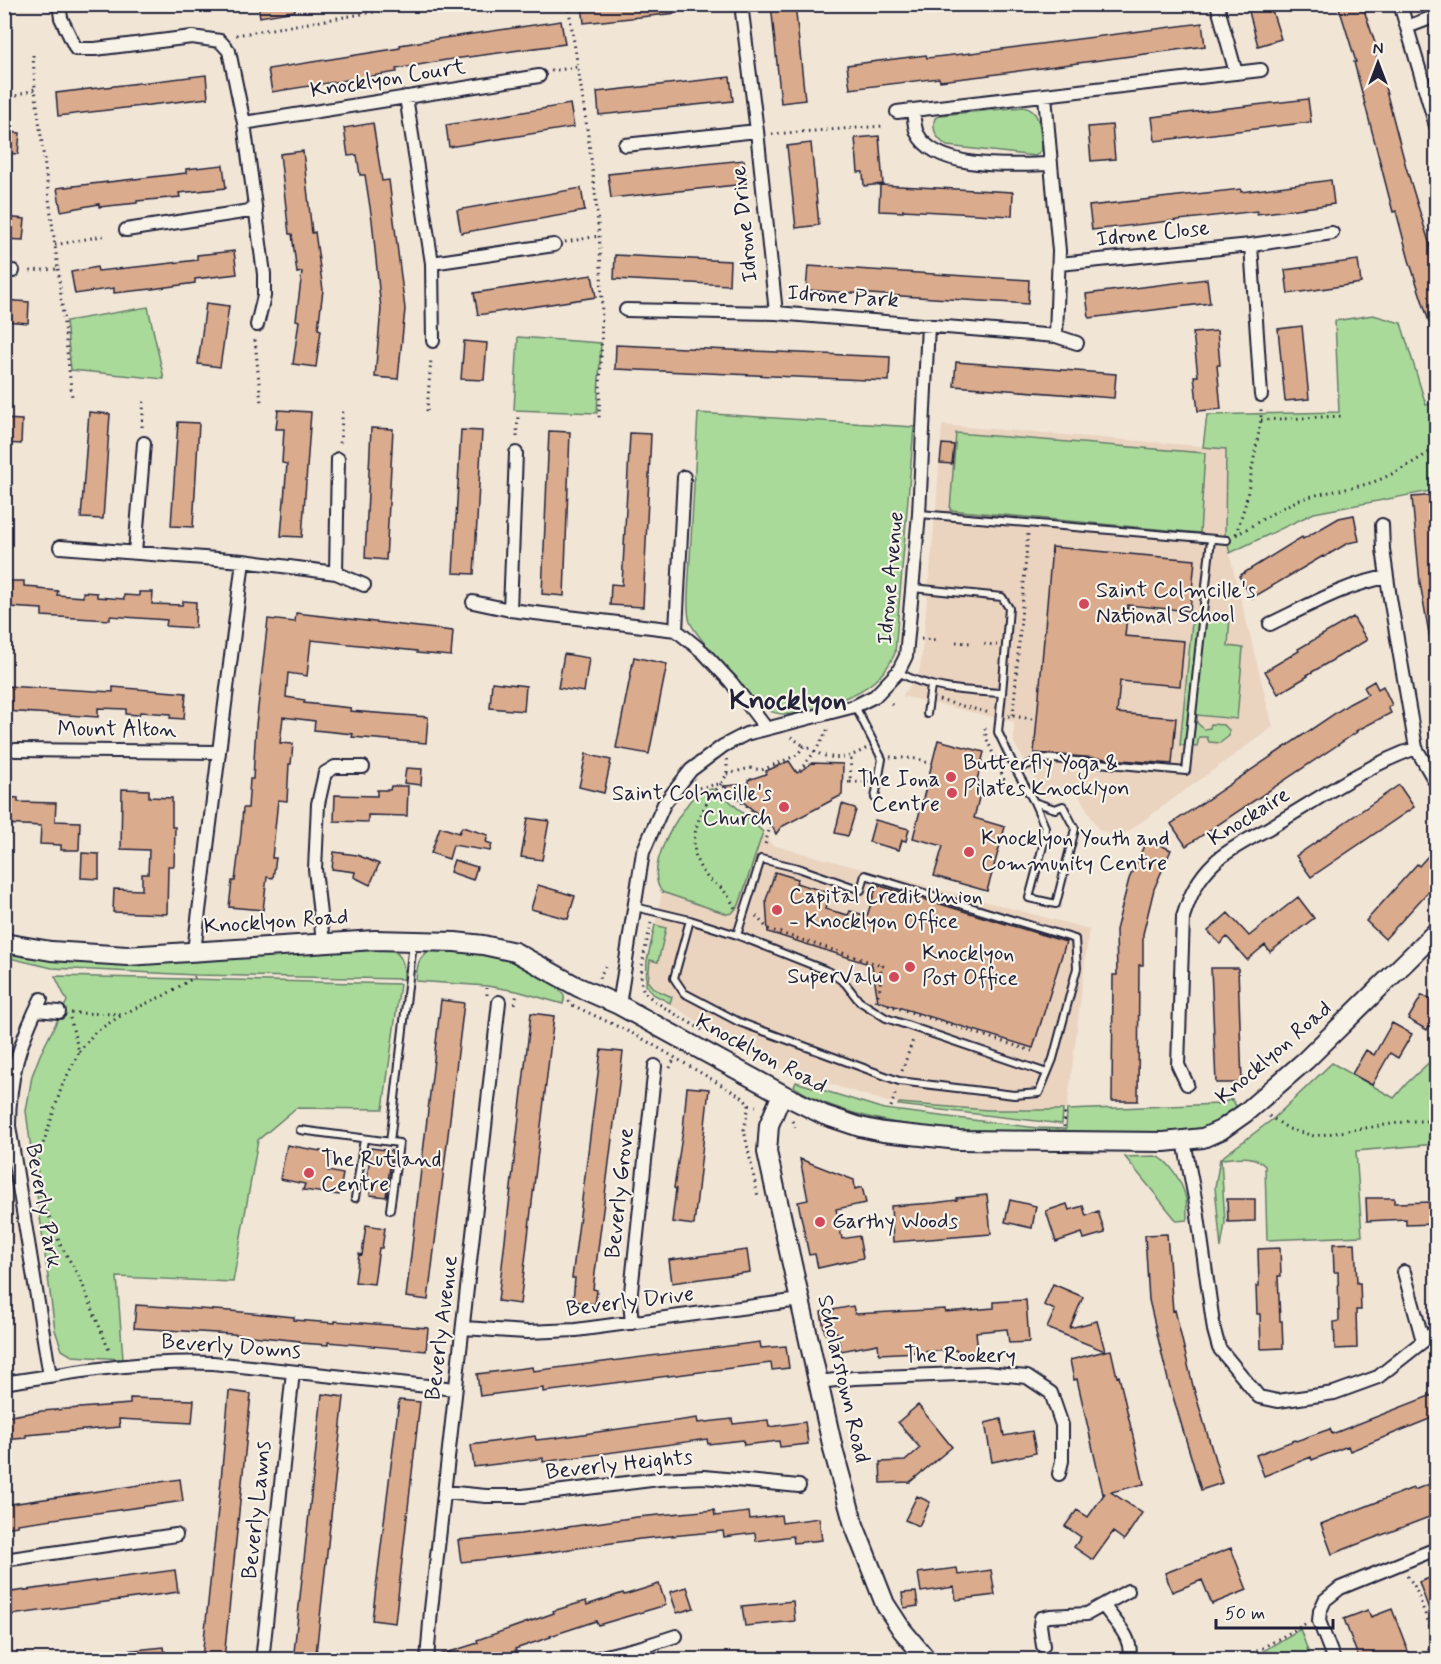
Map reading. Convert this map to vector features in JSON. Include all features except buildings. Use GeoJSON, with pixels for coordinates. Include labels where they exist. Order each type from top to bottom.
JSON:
{"type":"FeatureCollection","features":[{"type":"Feature","properties":{"kind":"street"},"geometry":{"type":"LineString","coordinates":[[58,4],[61,18],[75,49],[95,49],[192,37],[220,41],[229,51],[244,123],[264,274],[264,296],[257,325]]}},
{"type":"Feature","properties":{"kind":"street","name":"Idrone Drive"},"geometry":{"type":"LineString","coordinates":[[741,4],[776,313]]}},
{"type":"Feature","properties":{"kind":"street"},"geometry":{"type":"LineString","coordinates":[[1217,4],[1236,73]]}},
{"type":"Feature","properties":{"kind":"street"},"geometry":{"type":"LineString","coordinates":[[1400,4],[1437,126]]}},
{"type":"Feature","properties":{"kind":"street"},"geometry":{"type":"LineString","coordinates":[[1407,27],[1437,16]]}},
{"type":"Feature","properties":{"kind":"street"},"geometry":{"type":"LineString","coordinates":[[897,111],[1262,70]]}},
{"type":"Feature","properties":{"kind":"street","name":"Knocklyon Court"},"geometry":{"type":"LineString","coordinates":[[244,123],[544,74]]}},
{"type":"Feature","properties":{"kind":"street"},"geometry":{"type":"LineString","coordinates":[[1045,96],[1059,264],[1056,336]]}},
{"type":"Feature","properties":{"kind":"street"},"geometry":{"type":"LineString","coordinates":[[406,97],[432,263],[433,341]]}},
{"type":"Feature","properties":{"kind":"street"},"geometry":{"type":"LineString","coordinates":[[914,110],[917,132],[927,145],[946,157],[976,163],[1051,164]]}},
{"type":"Feature","properties":{"kind":"street","name":"Idrone Drive"},"geometry":{"type":"LineString","coordinates":[[625,145],[757,131]]}},
{"type":"Feature","properties":{"kind":"street"},"geometry":{"type":"LineString","coordinates":[[126,230],[256,210]]}},
{"type":"Feature","properties":{"kind":"street","name":"Idrone Close"},"geometry":{"type":"LineString","coordinates":[[1059,264],[1251,245],[1332,233]]}},
{"type":"Feature","properties":{"kind":"street"},"geometry":{"type":"LineString","coordinates":[[432,263],[559,243]]}},
{"type":"Feature","properties":{"kind":"street"},"geometry":{"type":"LineString","coordinates":[[1251,245],[1261,401]]}},
{"type":"Feature","properties":{"kind":"street","name":"Idrone Park"},"geometry":{"type":"LineString","coordinates":[[626,310],[776,313],[1056,336],[1077,343]]}},
{"type":"Feature","properties":{"kind":"street","name":"Idrone Avenue"},"geometry":{"type":"LineString","coordinates":[[619,1005],[643,852],[664,804],[691,770],[723,746],[746,734],[855,706],[875,696],[898,672],[906,656],[919,514],[928,325]]}},
{"type":"Feature","properties":{"kind":"street"},"geometry":{"type":"LineString","coordinates":[[135,553],[144,443]]}},
{"type":"Feature","properties":{"kind":"street"},"geometry":{"type":"LineString","coordinates":[[510,610],[516,453]]}},
{"type":"Feature","properties":{"kind":"street"},"geometry":{"type":"LineString","coordinates":[[336,573],[338,459]]}},
{"type":"Feature","properties":{"kind":"street"},"geometry":{"type":"LineString","coordinates":[[676,630],[684,477]]}},
{"type":"Feature","properties":{"kind":"street"},"geometry":{"type":"LineString","coordinates":[[1382,525],[1387,577],[1416,748],[1437,783]]}},
{"type":"Feature","properties":{"kind":"street"},"geometry":{"type":"LineString","coordinates":[[60,547],[243,561],[336,573],[364,585]]}},
{"type":"Feature","properties":{"kind":"street"},"geometry":{"type":"LineString","coordinates":[[194,951],[243,561]]}},
{"type":"Feature","properties":{"kind":"street"},"geometry":{"type":"LineString","coordinates":[[1270,624],[1368,580],[1387,577]]}},
{"type":"Feature","properties":{"kind":"street"},"geometry":{"type":"LineString","coordinates":[[473,602],[510,610],[676,630],[703,652],[731,682],[766,728]]}},
{"type":"Feature","properties":{"kind":"street","name":"Knockaire"},"geometry":{"type":"LineString","coordinates":[[1187,1084],[1178,1065],[1183,917],[1197,881],[1216,860],[1336,786],[1392,757],[1416,748]]}},
{"type":"Feature","properties":{"kind":"street","name":"Mount Alton"},"geometry":{"type":"LineString","coordinates":[[15,750],[218,752]]}},
{"type":"Feature","properties":{"kind":"street"},"geometry":{"type":"LineString","coordinates":[[323,942],[315,869],[318,804],[325,773],[335,767],[363,767]]}},
{"type":"Feature","properties":{"kind":"street","name":"Knocklyon Road"},"geometry":{"type":"LineString","coordinates":[[4,943],[93,955],[127,956],[323,942],[413,940],[506,949],[578,987],[619,1005],[782,1094],[824,1114],[883,1132],[934,1138],[1061,1142],[1184,1141],[1216,1132],[1255,1106],[1346,1023],[1437,932]]}},
{"type":"Feature","properties":{"kind":"street","name":"Beverly Avenue"},"geometry":{"type":"LineString","coordinates":[[427,1659],[499,1002]]}},
{"type":"Feature","properties":{"kind":"street","name":"Beverly Park"},"geometry":{"type":"LineString","coordinates":[[50,1376],[9,1126],[9,1097],[14,1065],[39,1005],[59,1012]]}},
{"type":"Feature","properties":{"kind":"street","name":"Beverly Grove"},"geometry":{"type":"LineString","coordinates":[[632,1323],[630,1301],[655,1066]]}},
{"type":"Feature","properties":{"kind":"street","name":"Scholarstown Road"},"geometry":{"type":"LineString","coordinates":[[782,1094],[769,1125],[766,1142],[834,1453],[850,1510],[874,1580],[893,1618],[927,1659]]}},
{"type":"Feature","properties":{"kind":"street"},"geometry":{"type":"LineString","coordinates":[[1184,1141],[1192,1175],[1214,1330],[1219,1348],[1259,1397],[1278,1401],[1334,1393],[1378,1377],[1437,1331]]}},
{"type":"Feature","properties":{"kind":"street"},"geometry":{"type":"LineString","coordinates":[[1404,1272],[1423,1341]]}},
{"type":"Feature","properties":{"kind":"street","name":"Beverly Drive"},"geometry":{"type":"LineString","coordinates":[[463,1328],[549,1332],[800,1300]]}},
{"type":"Feature","properties":{"kind":"street","name":"Beverly Downs"},"geometry":{"type":"LineString","coordinates":[[4,1383],[132,1364],[182,1362],[213,1363],[455,1389]]}},
{"type":"Feature","properties":{"kind":"street","name":"Beverly Lawns"},"geometry":{"type":"LineString","coordinates":[[263,1652],[293,1372]]}},
{"type":"Feature","properties":{"kind":"street","name":"The Rookery"},"geometry":{"type":"LineString","coordinates":[[818,1382],[854,1378],[986,1373],[1027,1377],[1051,1393],[1062,1425],[1062,1461],[1059,1474]]}},
{"type":"Feature","properties":{"kind":"street","name":"Beverly Heights"},"geometry":{"type":"LineString","coordinates":[[444,1492],[486,1496],[523,1496],[659,1479],[704,1477],[799,1486]]}},
{"type":"Feature","properties":{"kind":"street"},"geometry":{"type":"LineString","coordinates":[[4,1560],[176,1535]]}},
{"type":"Feature","properties":{"kind":"street"},"geometry":{"type":"LineString","coordinates":[[1334,1659],[1319,1621],[1325,1600],[1340,1588],[1437,1550]]}},
{"type":"Feature","properties":{"kind":"street"},"geometry":{"type":"LineString","coordinates":[[1043,1646],[1041,1618],[1087,1614],[1128,1591]]}},
{"type":"Feature","properties":{"kind":"street"},"geometry":{"type":"LineString","coordinates":[[1104,1606],[1125,1633],[1130,1645],[1129,1659]]}},
{"type":"Feature","properties":{"kind":"street"},"geometry":{"type":"LineString","coordinates":[[589,1659],[642,1647],[676,1636]]}},
{"type":"Feature","properties":{"kind":"lane"},"geometry":{"type":"LineString","coordinates":[[919,514],[1227,540]]}},
{"type":"Feature","properties":{"kind":"lane"},"geometry":{"type":"LineString","coordinates":[[1016,770],[1043,758],[1186,771],[1211,539]]}},
{"type":"Feature","properties":{"kind":"lane"},"geometry":{"type":"LineString","coordinates":[[913,588],[1002,597],[1009,608],[998,732],[1045,827],[1044,843],[1029,898],[1056,904],[1075,830],[1063,806],[1055,809],[1034,801]]}},
{"type":"Feature","properties":{"kind":"lane"},"geometry":{"type":"LineString","coordinates":[[898,672],[912,680],[931,686],[1002,693]]}},
{"type":"Feature","properties":{"kind":"lane"},"geometry":{"type":"LineString","coordinates":[[927,714],[931,686]]}},
{"type":"Feature","properties":{"kind":"lane"},"geometry":{"type":"LineString","coordinates":[[855,706],[882,759],[875,798]]}},
{"type":"Feature","properties":{"kind":"lane"},"geometry":{"type":"LineString","coordinates":[[690,920],[674,978],[684,993],[739,1022],[899,1081],[1014,1095],[1039,1093],[1053,1059],[1077,968],[1075,939],[865,875],[861,890],[798,868],[761,859],[737,935]]}},
{"type":"Feature","properties":{"kind":"lane"},"geometry":{"type":"LineString","coordinates":[[634,906],[737,935],[830,972],[845,983],[859,1001],[886,1018],[1047,1073]]}},
{"type":"Feature","properties":{"kind":"lane"},"geometry":{"type":"LineString","coordinates":[[390,1142],[413,940]]}},
{"type":"Feature","properties":{"kind":"lane"},"geometry":{"type":"LineString","coordinates":[[300,1130],[399,1143],[390,1210]]}},
{"type":"Feature","properties":{"kind":"lane"},"geometry":{"type":"LineString","coordinates":[[355,1198],[364,1138]]}},
{"type":"Feature","properties":{"kind":"path"},"geometry":{"type":"LineString","coordinates":[[236,35],[422,4]]}},
{"type":"Feature","properties":{"kind":"path"},"geometry":{"type":"LineString","coordinates":[[568,4],[599,236],[602,308],[599,419]]}},
{"type":"Feature","properties":{"kind":"path"},"geometry":{"type":"LineString","coordinates":[[33,55],[35,89],[72,397]]}},
{"type":"Feature","properties":{"kind":"path"},"geometry":{"type":"LineString","coordinates":[[544,74],[578,67]]}},
{"type":"Feature","properties":{"kind":"path"},"geometry":{"type":"LineString","coordinates":[[16,96],[35,89]]}},
{"type":"Feature","properties":{"kind":"path"},"geometry":{"type":"LineString","coordinates":[[772,134],[884,126]]}},
{"type":"Feature","properties":{"kind":"path"},"geometry":{"type":"LineString","coordinates":[[55,245],[107,235]]}},
{"type":"Feature","properties":{"kind":"path"},"geometry":{"type":"LineString","coordinates":[[559,243],[599,236]]}},
{"type":"Feature","properties":{"kind":"path"},"geometry":{"type":"LineString","coordinates":[[28,271],[58,269]]}},
{"type":"Feature","properties":{"kind":"path"},"geometry":{"type":"LineString","coordinates":[[602,308],[609,308]]}},
{"type":"Feature","properties":{"kind":"path"},"geometry":{"type":"LineString","coordinates":[[255,340],[261,403]]}},
{"type":"Feature","properties":{"kind":"path"},"geometry":{"type":"LineString","coordinates":[[427,411],[431,359]]}},
{"type":"Feature","properties":{"kind":"path"},"geometry":{"type":"LineString","coordinates":[[142,427],[144,398]]}},
{"type":"Feature","properties":{"kind":"path"},"geometry":{"type":"LineString","coordinates":[[1261,401],[1261,420],[1246,502],[1236,536],[1291,503],[1316,494],[1349,489],[1377,481],[1437,448]]}},
{"type":"Feature","properties":{"kind":"path"},"geometry":{"type":"LineString","coordinates":[[340,443],[343,408]]}},
{"type":"Feature","properties":{"kind":"path"},"geometry":{"type":"LineString","coordinates":[[517,436],[518,415]]}},
{"type":"Feature","properties":{"kind":"path"},"geometry":{"type":"LineString","coordinates":[[1261,420],[1343,416]]}},
{"type":"Feature","properties":{"kind":"path"},"geometry":{"type":"LineString","coordinates":[[1013,716],[1029,523]]}},
{"type":"Feature","properties":{"kind":"path"},"geometry":{"type":"LineString","coordinates":[[921,639],[939,640]]}},
{"type":"Feature","properties":{"kind":"path"},"geometry":{"type":"LineString","coordinates":[[956,642],[970,643]]}},
{"type":"Feature","properties":{"kind":"path"},"geometry":{"type":"LineString","coordinates":[[984,644],[1001,645]]}},
{"type":"Feature","properties":{"kind":"path"},"geometry":{"type":"LineString","coordinates":[[939,700],[992,714]]}},
{"type":"Feature","properties":{"kind":"path"},"geometry":{"type":"LineString","coordinates":[[1005,715],[1032,719]]}},
{"type":"Feature","properties":{"kind":"path"},"geometry":{"type":"LineString","coordinates":[[800,771],[830,727]]}},
{"type":"Feature","properties":{"kind":"path"},"geometry":{"type":"LineString","coordinates":[[985,728],[986,737],[1008,789]]}},
{"type":"Feature","properties":{"kind":"path"},"geometry":{"type":"LineString","coordinates":[[790,737],[824,756],[851,757],[874,744]]}},
{"type":"Feature","properties":{"kind":"path"},"geometry":{"type":"LineString","coordinates":[[727,774],[750,768],[762,770],[797,755],[804,746]]}},
{"type":"Feature","properties":{"kind":"path"},"geometry":{"type":"LineString","coordinates":[[850,782],[851,757]]}},
{"type":"Feature","properties":{"kind":"path"},"geometry":{"type":"LineString","coordinates":[[882,759],[906,757],[919,759],[932,765]]}},
{"type":"Feature","properties":{"kind":"path"},"geometry":{"type":"LineString","coordinates":[[727,759],[727,774],[708,799],[698,820],[694,854],[708,878],[725,891],[736,910]]}},
{"type":"Feature","properties":{"kind":"path"},"geometry":{"type":"LineString","coordinates":[[842,782],[878,782]]}},
{"type":"Feature","properties":{"kind":"path"},"geometry":{"type":"LineString","coordinates":[[690,790],[721,784]]}},
{"type":"Feature","properties":{"kind":"path"},"geometry":{"type":"LineString","coordinates":[[721,784],[770,827],[761,859]]}},
{"type":"Feature","properties":{"kind":"path"},"geometry":{"type":"LineString","coordinates":[[756,916],[768,929],[886,967]]}},
{"type":"Feature","properties":{"kind":"path"},"geometry":{"type":"LineString","coordinates":[[651,923],[641,974],[642,988],[647,995],[706,1032]]}},
{"type":"Feature","properties":{"kind":"path"},"geometry":{"type":"LineString","coordinates":[[876,1002],[880,988],[881,965]]}},
{"type":"Feature","properties":{"kind":"path"},"geometry":{"type":"LineString","coordinates":[[110,1353],[80,1278],[60,1244],[41,1195],[36,1166],[62,1086],[79,1052],[95,1032],[123,1014],[165,995],[195,977]]}},
{"type":"Feature","properties":{"kind":"path"},"geometry":{"type":"LineString","coordinates":[[515,1004],[517,993]]}},
{"type":"Feature","properties":{"kind":"path"},"geometry":{"type":"LineString","coordinates":[[570,1004],[638,1036],[742,1097],[749,1105],[756,1106]]}},
{"type":"Feature","properties":{"kind":"path"},"geometry":{"type":"LineString","coordinates":[[887,1005],[1032,1051]]}},
{"type":"Feature","properties":{"kind":"path"},"geometry":{"type":"LineString","coordinates":[[79,1052],[69,1013],[123,1014]]}},
{"type":"Feature","properties":{"kind":"path"},"geometry":{"type":"LineString","coordinates":[[891,1107],[921,1016]]}},
{"type":"Feature","properties":{"kind":"path"},"geometry":{"type":"LineString","coordinates":[[670,1068],[675,1057]]}},
{"type":"Feature","properties":{"kind":"path"},"geometry":{"type":"LineString","coordinates":[[1065,1110],[1065,1118]]}},
{"type":"Feature","properties":{"kind":"path"},"geometry":{"type":"LineString","coordinates":[[1269,1116],[1289,1129],[1314,1136],[1411,1120],[1437,1121]]}},
{"type":"Feature","properties":{"kind":"path"},"geometry":{"type":"LineString","coordinates":[[792,1121],[795,1127]]}},
{"type":"Feature","properties":{"kind":"path"},"geometry":{"type":"LineString","coordinates":[[1404,1568],[1408,1580],[1414,1585],[1437,1644],[1422,1652]]}},
{"type":"Feature","properties":{"kind":"path"},"geometry":{"type":"LineString","coordinates":[[1241,1659],[1299,1626],[1313,1621]]}},
{"type":"Feature","properties":{"kind":"shaded area","name":"Saint Colmcille's National School"},"geometry":{"type":"Polygon","coordinates":[[[942,425],[1226,448],[1225,536],[1273,727],[1119,838],[1099,830],[1073,786],[1045,797],[1014,743],[1014,722],[902,696],[918,676],[921,661],[942,425]]]}},
{"type":"Feature","properties":{"kind":"shaded area"},"geometry":{"type":"Polygon","coordinates":[[[763,832],[772,845],[1089,929],[1067,1110],[988,1110],[887,1102],[770,1065],[653,994],[646,985],[647,961],[662,892],[726,914],[739,905],[763,832]]]}},
{"type":"Feature","properties":{"kind":"green space"},"geometry":{"type":"Polygon","coordinates":[[[1023,107],[1034,113],[1039,124],[1042,150],[1035,156],[947,146],[934,130],[935,118],[941,115],[1023,107]]]}},
{"type":"Feature","properties":{"kind":"green space"},"geometry":{"type":"Polygon","coordinates":[[[148,307],[164,379],[71,370],[66,321],[148,307]]]}},
{"type":"Feature","properties":{"kind":"green space"},"geometry":{"type":"Polygon","coordinates":[[[1373,315],[1401,323],[1426,405],[1436,402],[1436,490],[1314,513],[1230,553],[1225,535],[1226,449],[1203,447],[1207,415],[1339,412],[1335,321],[1373,315]]]}},
{"type":"Feature","properties":{"kind":"green space"},"geometry":{"type":"Polygon","coordinates":[[[518,337],[601,343],[597,413],[514,410],[518,337]]]}},
{"type":"Feature","properties":{"kind":"green space"},"geometry":{"type":"Polygon","coordinates":[[[698,413],[914,427],[895,653],[887,667],[866,688],[853,695],[794,714],[774,713],[763,707],[747,691],[694,629],[688,615],[688,594],[698,413]]]}},
{"type":"Feature","properties":{"kind":"green space"},"geometry":{"type":"Polygon","coordinates":[[[956,433],[1205,453],[1200,533],[950,510],[956,433]]]}},
{"type":"Feature","properties":{"kind":"green space"},"geometry":{"type":"Polygon","coordinates":[[[1193,612],[1230,616],[1228,646],[1243,648],[1237,719],[1197,715],[1197,723],[1204,729],[1210,728],[1211,724],[1224,725],[1229,730],[1229,736],[1220,743],[1209,742],[1207,737],[1199,737],[1197,746],[1180,745],[1193,612]]]}},
{"type":"Feature","properties":{"kind":"green space"},"geometry":{"type":"Polygon","coordinates":[[[712,789],[721,793],[763,832],[739,905],[732,913],[727,914],[662,892],[657,881],[660,854],[674,825],[698,791],[712,789]]]}},
{"type":"Feature","properties":{"kind":"green space"},"geometry":{"type":"Polygon","coordinates":[[[655,925],[666,928],[658,962],[650,960],[648,982],[654,989],[672,997],[670,1003],[653,994],[646,985],[647,961],[655,925]]]}},
{"type":"Feature","properties":{"kind":"green space"},"geometry":{"type":"Polygon","coordinates":[[[391,949],[401,958],[404,979],[196,975],[52,968],[5,957],[5,952],[55,961],[106,963],[391,949]]]}},
{"type":"Feature","properties":{"kind":"green space"},"geometry":{"type":"Polygon","coordinates":[[[431,950],[479,951],[513,961],[557,985],[564,995],[563,1004],[517,991],[487,986],[416,981],[420,959],[431,950]]]}},
{"type":"Feature","properties":{"kind":"green space"},"geometry":{"type":"Polygon","coordinates":[[[55,976],[400,984],[383,1109],[296,1108],[258,1140],[233,1282],[117,1277],[123,1359],[72,1356],[62,1350],[55,1330],[26,1111],[32,1076],[67,1001],[55,976]]]}},
{"type":"Feature","properties":{"kind":"green space"},"geometry":{"type":"Polygon","coordinates":[[[1436,1056],[1436,1144],[1356,1151],[1362,1236],[1267,1240],[1265,1166],[1255,1159],[1244,1157],[1221,1159],[1225,1223],[1221,1248],[1215,1187],[1220,1159],[1273,1119],[1332,1063],[1394,1098],[1436,1056]]]}},
{"type":"Feature","properties":{"kind":"green space"},"geometry":{"type":"Polygon","coordinates":[[[796,1082],[884,1109],[1037,1128],[1066,1129],[1067,1110],[1220,1104],[1232,1099],[1238,1109],[1198,1130],[1171,1134],[956,1130],[890,1122],[858,1114],[814,1098],[794,1087],[796,1082]]]}},
{"type":"Feature","properties":{"kind":"green space"},"geometry":{"type":"Polygon","coordinates":[[[899,1103],[988,1110],[1063,1110],[1062,1124],[898,1105],[899,1103]]]}},
{"type":"Feature","properties":{"kind":"green space"},"geometry":{"type":"Polygon","coordinates":[[[1155,1156],[1171,1167],[1179,1180],[1186,1199],[1187,1220],[1177,1221],[1125,1157],[1155,1156]]]}},
{"type":"Feature","properties":{"kind":"green space"},"geometry":{"type":"Polygon","coordinates":[[[1300,1629],[1311,1659],[1250,1659],[1300,1629]]]}},
{"type":"Feature","properties":{"kind":"place","name":"Saint Colmcille's National School"},"geometry":{"type":"Point","coordinates":[1084,604]}},
{"type":"Feature","properties":{"kind":"place","name":"Butterfly Yoga & Pilates Knocklyon"},"geometry":{"type":"Point","coordinates":[951,777]}},
{"type":"Feature","properties":{"kind":"place","name":"The Iona Centre"},"geometry":{"type":"Point","coordinates":[952,793]}},
{"type":"Feature","properties":{"kind":"place","name":"Saint Colmcille's Church"},"geometry":{"type":"Point","coordinates":[784,807]}},
{"type":"Feature","properties":{"kind":"place","name":"Knocklyon Youth and Community Centre"},"geometry":{"type":"Point","coordinates":[969,852]}},
{"type":"Feature","properties":{"kind":"place","name":"Capital Credit Union - Knocklyon Office"},"geometry":{"type":"Point","coordinates":[777,910]}},
{"type":"Feature","properties":{"kind":"place","name":"Knocklyon Post Office"},"geometry":{"type":"Point","coordinates":[910,967]}},
{"type":"Feature","properties":{"kind":"place","name":"SuperValu"},"geometry":{"type":"Point","coordinates":[894,977]}},
{"type":"Feature","properties":{"kind":"place","name":"The Rutland Centre"},"geometry":{"type":"Point","coordinates":[309,1173]}},
{"type":"Feature","properties":{"kind":"place","name":"Garthy Woods"},"geometry":{"type":"Point","coordinates":[820,1222]}},
{"type":"Feature","properties":{"kind":"district","name":"Knocklyon"},"geometry":{"type":"Point","coordinates":[788,701]}}]}
